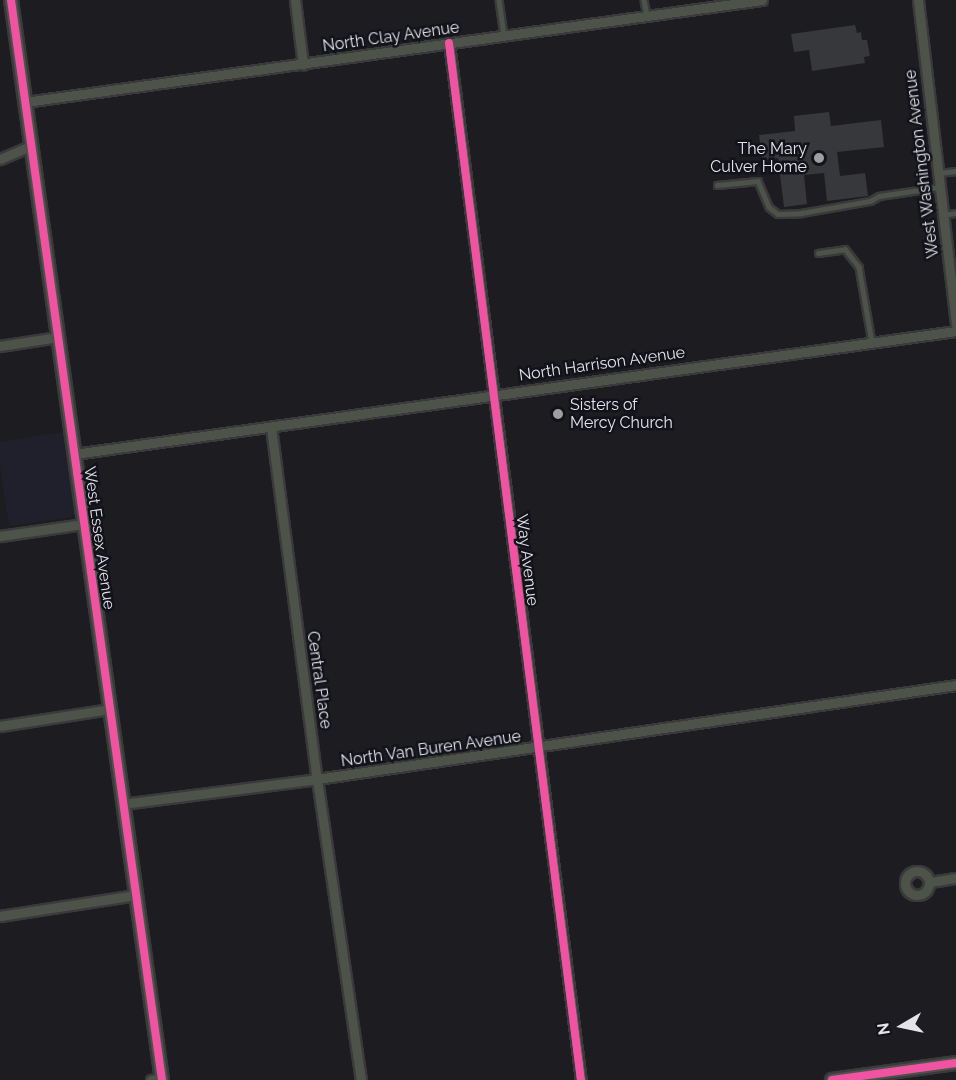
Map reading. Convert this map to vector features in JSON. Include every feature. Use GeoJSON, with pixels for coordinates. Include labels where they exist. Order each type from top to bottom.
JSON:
{"type":"FeatureCollection","features":[{"type":"Feature","properties":{"kind":"street","name":"West Essex Avenue"},"geometry":{"type":"LineString","coordinates":[[11,0],[136,895],[158,1079]]}},
{"type":"Feature","properties":{"kind":"street"},"geometry":{"type":"LineString","coordinates":[[295,0],[303,65]]}},
{"type":"Feature","properties":{"kind":"street","name":"North Clay Avenue"},"geometry":{"type":"LineString","coordinates":[[25,102],[647,16],[704,4],[762,0]]}},
{"type":"Feature","properties":{"kind":"street","name":"West Washington Avenue"},"geometry":{"type":"LineString","coordinates":[[918,0],[956,324]]}},
{"type":"Feature","properties":{"kind":"street","name":"Way Avenue"},"geometry":{"type":"LineString","coordinates":[[449,43],[581,1080]]}},
{"type":"Feature","properties":{"kind":"street"},"geometry":{"type":"LineString","coordinates":[[0,159],[31,146]]}},
{"type":"Feature","properties":{"kind":"street","name":"North Harrison Avenue"},"geometry":{"type":"LineString","coordinates":[[74,454],[956,331]]}},
{"type":"Feature","properties":{"kind":"street"},"geometry":{"type":"LineString","coordinates":[[0,346],[58,337]]}},
{"type":"Feature","properties":{"kind":"street","name":"Central Place"},"geometry":{"type":"LineString","coordinates":[[271,427],[317,779],[361,1080]]}},
{"type":"Feature","properties":{"kind":"street"},"geometry":{"type":"LineString","coordinates":[[0,536],[83,524]]}},
{"type":"Feature","properties":{"kind":"street","name":"North Van Buren Avenue"},"geometry":{"type":"LineString","coordinates":[[123,804],[317,779],[956,685]]}},
{"type":"Feature","properties":{"kind":"street"},"geometry":{"type":"LineString","coordinates":[[0,726],[110,709]]}},
{"type":"Feature","properties":{"kind":"street"},"geometry":{"type":"LineString","coordinates":[[930,882],[956,878]]}},
{"type":"Feature","properties":{"kind":"street"},"geometry":{"type":"LineString","coordinates":[[0,916],[136,895]]}},
{"type":"Feature","properties":{"kind":"street"},"geometry":{"type":"LineString","coordinates":[[832,1080],[956,1064]]}},
{"type":"Feature","properties":{"kind":"lane"},"geometry":{"type":"LineString","coordinates":[[499,0],[504,35]]}},
{"type":"Feature","properties":{"kind":"lane"},"geometry":{"type":"LineString","coordinates":[[644,0],[647,16]]}},
{"type":"Feature","properties":{"kind":"lane"},"geometry":{"type":"LineString","coordinates":[[937,173],[956,171]]}},
{"type":"Feature","properties":{"kind":"lane"},"geometry":{"type":"LineString","coordinates":[[717,185],[758,181],[769,207],[778,214],[801,213],[870,201],[879,196],[939,187]]}},
{"type":"Feature","properties":{"kind":"lane"},"geometry":{"type":"LineString","coordinates":[[943,215],[956,213]]}},
{"type":"Feature","properties":{"kind":"lane"},"geometry":{"type":"LineString","coordinates":[[818,254],[845,249],[859,267],[872,342]]}},
{"type":"Feature","properties":{"kind":"shaded area"},"geometry":{"type":"Polygon","coordinates":[[[63,432],[75,512],[72,517],[9,526],[0,465],[0,442],[63,432]]]}},
{"type":"Feature","properties":{"kind":"building"},"geometry":{"type":"Polygon","coordinates":[[[855,25],[857,33],[861,32],[862,40],[867,40],[870,56],[864,57],[865,63],[812,71],[809,50],[794,52],[791,34],[855,25]]]}},
{"type":"Feature","properties":{"kind":"building","name":"The Mary Culver Home"},"geometry":{"type":"Polygon","coordinates":[[[829,112],[831,126],[881,120],[884,147],[837,152],[840,176],[865,173],[868,196],[827,201],[824,173],[804,175],[807,204],[784,207],[778,158],[762,160],[759,135],[795,131],[794,116],[829,112]]]}},
{"type":"Feature","properties":{"kind":"cycle path"},"geometry":{"type":"LineString","coordinates":[[11,0],[162,1080]]}},
{"type":"Feature","properties":{"kind":"cycle path"},"geometry":{"type":"LineString","coordinates":[[449,43],[581,1080]]}},
{"type":"Feature","properties":{"kind":"cycle path"},"geometry":{"type":"LineString","coordinates":[[832,1080],[956,1063]]}},
{"type":"Feature","properties":{"kind":"place","name":"The Mary Culver Home"},"geometry":{"type":"Point","coordinates":[819,158]}},
{"type":"Feature","properties":{"kind":"place","name":"Sisters of Mercy Church"},"geometry":{"type":"Point","coordinates":[558,414]}}]}
